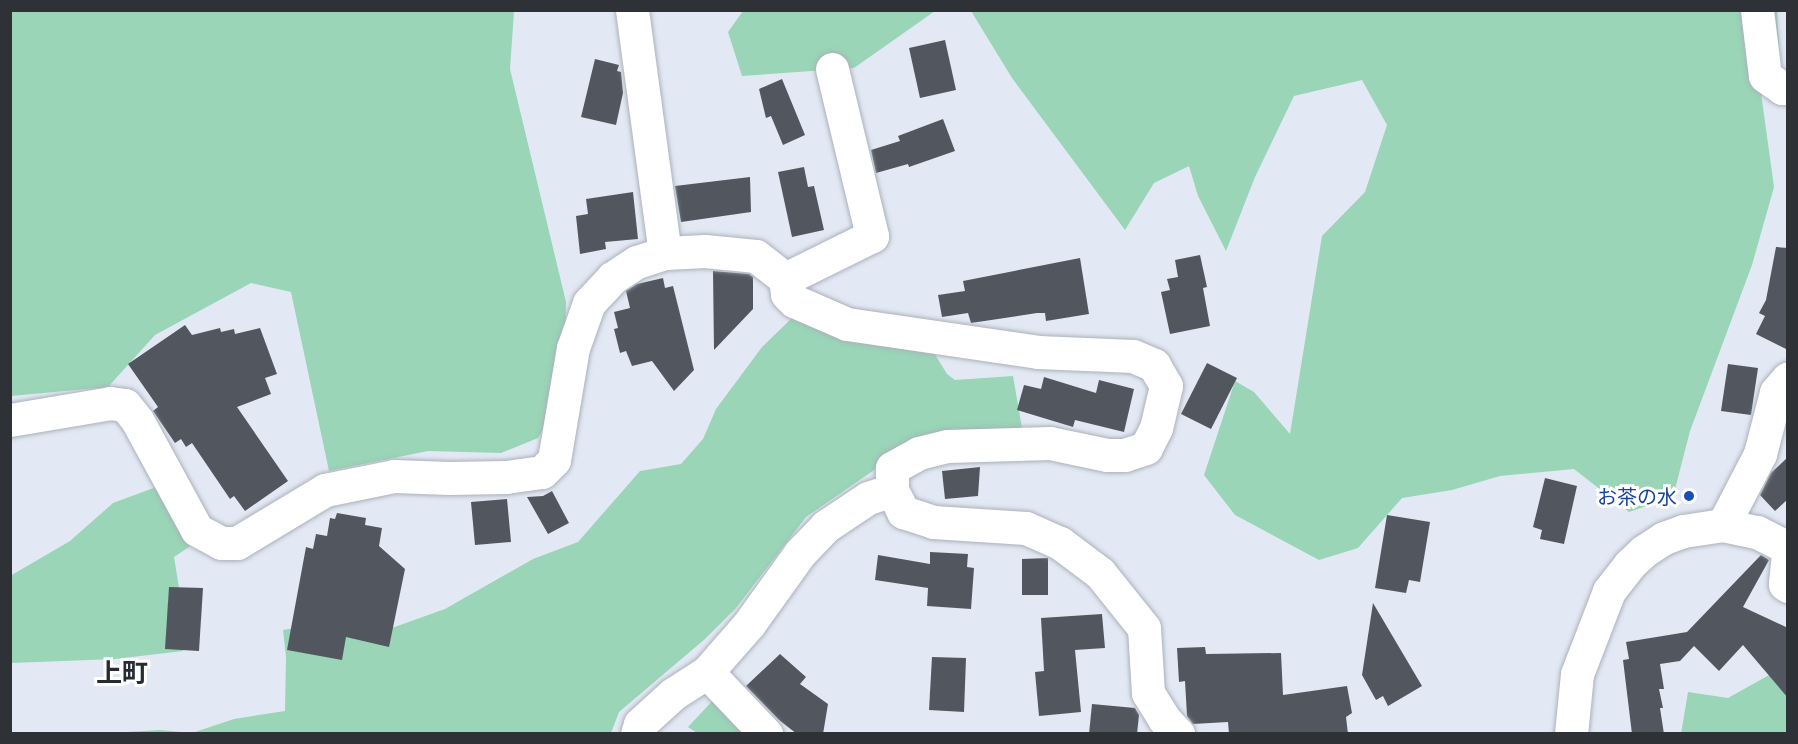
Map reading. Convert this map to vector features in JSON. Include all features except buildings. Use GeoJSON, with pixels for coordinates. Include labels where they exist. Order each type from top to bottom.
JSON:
{"type":"FeatureCollection","features":[{"type":"Feature","properties":{"kind":"street"},"geometry":{"type":"LineString","coordinates":[[632,10],[665,253]]}},
{"type":"Feature","properties":{"kind":"street"},"geometry":{"type":"LineString","coordinates":[[1757,10],[1765,76],[1782,88],[1788,88]]}},
{"type":"Feature","properties":{"kind":"street"},"geometry":{"type":"LineString","coordinates":[[785,279],[872,236],[832,69]]}},
{"type":"Feature","properties":{"kind":"street"},"geometry":{"type":"LineString","coordinates":[[10,420],[110,404],[125,405],[137,420],[197,530],[221,543],[237,543],[325,490],[394,476],[506,477],[542,472],[554,460],[573,348],[589,303],[612,278],[637,262],[665,253],[705,251],[756,256],[785,279],[787,294],[794,302],[847,324],[1038,352],[1133,356],[1154,365],[1166,386],[1156,428],[1146,448],[1125,455],[1107,455],[1050,443],[947,446],[919,453],[892,468],[892,490],[903,513],[933,522],[998,524],[1026,528],[1060,543],[1100,573],[1144,628],[1148,693],[1164,719],[1178,734]]}},
{"type":"Feature","properties":{"kind":"street"},"geometry":{"type":"LineString","coordinates":[[1723,525],[1760,454],[1776,392],[1788,378]]}},
{"type":"Feature","properties":{"kind":"street"},"geometry":{"type":"LineString","coordinates":[[637,734],[640,724],[673,694],[707,672],[749,624],[800,553],[826,526],[868,498],[892,490]]}},
{"type":"Feature","properties":{"kind":"street"},"geometry":{"type":"LineString","coordinates":[[1571,734],[1577,674],[1609,591],[1629,565],[1664,538],[1683,531],[1723,525],[1757,532],[1788,548]]}},
{"type":"Feature","properties":{"kind":"street"},"geometry":{"type":"LineString","coordinates":[[1788,554],[1785,584],[1788,586]]}},
{"type":"Feature","properties":{"kind":"street"},"geometry":{"type":"LineString","coordinates":[[707,672],[766,734]]}},
{"type":"Feature","properties":{"kind":"green space"},"geometry":{"type":"Polygon","coordinates":[[[11,11],[514,11],[510,69],[566,302],[564,395],[538,438],[501,453],[428,451],[329,471],[291,292],[251,283],[155,335],[108,387],[11,396],[11,11]]]}},
{"type":"Feature","properties":{"kind":"green space"},"geometry":{"type":"Polygon","coordinates":[[[743,11],[935,11],[854,68],[742,76],[728,32],[743,11]]]}},
{"type":"Feature","properties":{"kind":"green space"},"geometry":{"type":"Polygon","coordinates":[[[971,11],[1777,11],[1779,49],[1761,93],[1774,187],[1752,265],[1690,431],[1673,497],[1629,512],[1574,469],[1500,476],[1452,490],[1402,498],[1358,548],[1319,560],[1235,515],[1204,475],[1235,381],[1254,392],[1290,434],[1322,236],[1365,192],[1387,125],[1362,80],[1294,96],[1255,177],[1226,251],[1198,196],[1189,166],[1154,183],[1125,230],[1012,78],[971,11]]]}},
{"type":"Feature","properties":{"kind":"green space"},"geometry":{"type":"Polygon","coordinates":[[[793,317],[931,348],[947,374],[955,380],[1013,376],[1022,428],[922,437],[806,517],[736,608],[705,639],[619,712],[611,733],[93,734],[160,730],[192,733],[234,719],[285,711],[286,657],[283,630],[334,622],[375,634],[445,609],[533,559],[578,542],[640,471],[681,464],[703,439],[716,409],[762,347],[793,317]]]}},
{"type":"Feature","properties":{"kind":"green space"},"geometry":{"type":"Polygon","coordinates":[[[159,486],[192,545],[174,557],[184,618],[183,651],[115,659],[11,663],[10,576],[70,541],[113,503],[159,486]]]}},
{"type":"Feature","properties":{"kind":"green space"},"geometry":{"type":"Polygon","coordinates":[[[1771,674],[1787,689],[1787,733],[1681,734],[1688,692],[1728,698],[1771,674]]]}},
{"type":"Feature","properties":{"kind":"green space"},"geometry":{"type":"Polygon","coordinates":[[[717,696],[755,733],[697,733],[688,727],[717,696]]]}},
{"type":"Feature","properties":{"kind":"place","name":"お茶の水"},"geometry":{"type":"Point","coordinates":[1689,496]}},
{"type":"Feature","properties":{"kind":"district","name":"上町"},"geometry":{"type":"Point","coordinates":[122,673]}}]}
